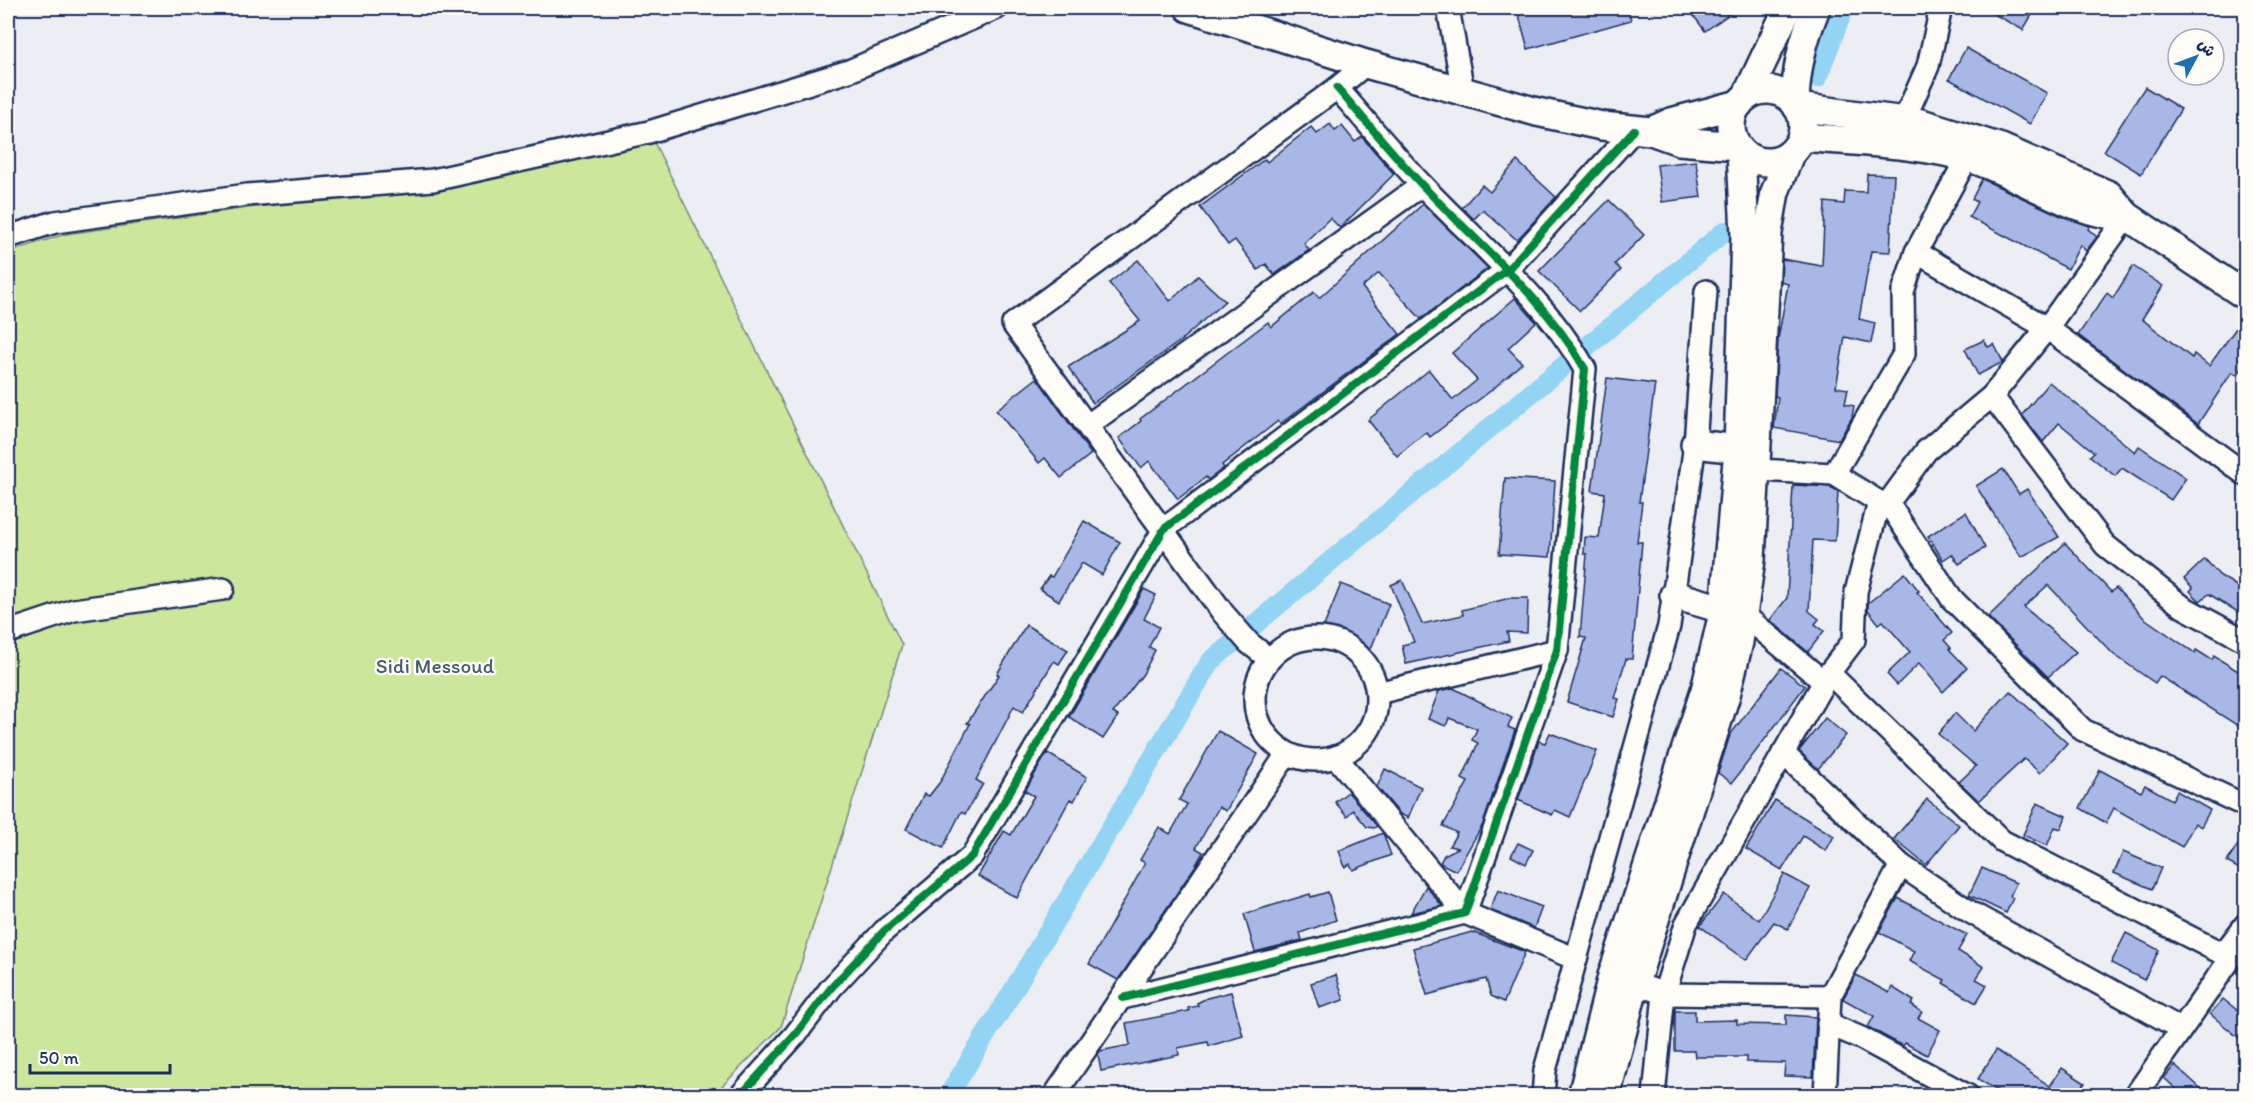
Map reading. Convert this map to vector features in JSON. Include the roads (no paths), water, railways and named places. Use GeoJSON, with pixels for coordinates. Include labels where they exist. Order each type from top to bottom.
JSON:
{"type":"FeatureCollection","features":[{"type":"Feature","properties":{"kind":"main road"},"geometry":{"type":"LineString","coordinates":[[1189,8],[1248,16],[1366,64],[1570,119],[1642,130],[1679,141],[1739,148],[1750,158],[1771,162],[1796,145],[1897,146],[1967,158],[1993,166],[2101,214],[2127,216]]}},
{"type":"Feature","properties":{"kind":"main road"},"geometry":{"type":"LineString","coordinates":[[1606,1095],[1635,983],[1726,695],[1734,612],[1745,225],[1739,148],[1731,124],[1788,8]]}},
{"type":"Feature","properties":{"kind":"main road"},"geometry":{"type":"LineString","coordinates":[[1582,1095],[1612,976],[1705,690],[1751,560],[1768,233],[1775,192],[1796,145],[1803,121],[1796,105],[1797,64],[1803,40],[1816,8]]}},
{"type":"Feature","properties":{"kind":"main road"},"geometry":{"type":"LineString","coordinates":[[1642,130],[1742,100],[1756,92],[1778,92],[1796,105],[1904,120],[1981,140],[2100,190],[2116,202],[2127,216],[2246,296]]}},
{"type":"Feature","properties":{"kind":"main road"},"geometry":{"type":"LineString","coordinates":[[1695,444],[1738,449]]}},
{"type":"Feature","properties":{"kind":"main road"},"geometry":{"type":"LineString","coordinates":[[1674,595],[1734,612]]}},
{"type":"Feature","properties":{"kind":"street"},"geometry":{"type":"LineString","coordinates":[[8,237],[55,222],[236,196],[433,180],[649,132],[849,72],[997,8]]}},
{"type":"Feature","properties":{"kind":"street"},"geometry":{"type":"LineString","coordinates":[[1448,8],[1463,91]]}},
{"type":"Feature","properties":{"kind":"street"},"geometry":{"type":"LineString","coordinates":[[1897,146],[1904,120],[1928,66],[1941,8]]}},
{"type":"Feature","properties":{"kind":"street"},"geometry":{"type":"LineString","coordinates":[[1268,658],[1249,643],[1223,613],[1088,424],[1013,324],[1337,88],[1366,64]]}},
{"type":"Feature","properties":{"kind":"street"},"geometry":{"type":"LineString","coordinates":[[1337,88],[1422,185],[1508,269],[1564,338],[1585,369],[1557,650],[1465,913]]}},
{"type":"Feature","properties":{"kind":"street"},"geometry":{"type":"LineString","coordinates":[[740,1095],[795,1035],[831,988],[884,931],[972,856],[1164,529],[1508,269],[1642,130]]}},
{"type":"Feature","properties":{"kind":"street"},"geometry":{"type":"LineString","coordinates":[[1834,474],[1904,354],[1903,292],[1916,252],[1967,158]]}},
{"type":"Feature","properties":{"kind":"street"},"geometry":{"type":"LineString","coordinates":[[1088,424],[1422,185]]}},
{"type":"Feature","properties":{"kind":"street"},"geometry":{"type":"LineString","coordinates":[[1654,1095],[1664,994],[1686,924],[1826,677],[1854,640],[1856,592],[1883,503],[1926,451],[1992,396],[2047,328],[2127,216]]}},
{"type":"Feature","properties":{"kind":"street"},"geometry":{"type":"LineString","coordinates":[[1916,252],[2047,328],[2246,474]]}},
{"type":"Feature","properties":{"kind":"street"},"geometry":{"type":"LineString","coordinates":[[1543,1095],[1545,1070],[1662,653],[1674,595],[1695,444],[1706,291]]}},
{"type":"Feature","properties":{"kind":"street"},"geometry":{"type":"LineString","coordinates":[[1992,396],[2105,545],[2183,607],[2246,641]]}},
{"type":"Feature","properties":{"kind":"street"},"geometry":{"type":"LineString","coordinates":[[1756,470],[1834,474],[1883,503],[1952,599],[2083,730],[2246,806]]}},
{"type":"Feature","properties":{"kind":"street"},"geometry":{"type":"LineString","coordinates":[[8,632],[74,610],[223,589]]}},
{"type":"Feature","properties":{"kind":"street"},"geometry":{"type":"LineString","coordinates":[[1734,612],[1826,677],[2002,841],[2231,958]]}},
{"type":"Feature","properties":{"kind":"street"},"geometry":{"type":"LineString","coordinates":[[1312,638],[1332,640],[1351,649],[1366,663],[1375,681],[1377,693],[1378,702],[1373,722],[1363,740],[1347,753],[1336,757],[1307,760],[1287,754],[1272,742],[1261,726],[1255,707],[1256,687],[1268,658],[1292,642],[1312,638]]}},
{"type":"Feature","properties":{"kind":"street"},"geometry":{"type":"LineString","coordinates":[[1377,693],[1557,650]]}},
{"type":"Feature","properties":{"kind":"street"},"geometry":{"type":"LineString","coordinates":[[1783,753],[1901,865],[1970,912],[2181,1029]]}},
{"type":"Feature","properties":{"kind":"street"},"geometry":{"type":"LineString","coordinates":[[1054,1095],[1123,998],[1287,754]]}},
{"type":"Feature","properties":{"kind":"street"},"geometry":{"type":"LineString","coordinates":[[1336,757],[1465,913],[1576,959]]}},
{"type":"Feature","properties":{"kind":"street"},"geometry":{"type":"LineString","coordinates":[[1825,1095],[1830,996],[1901,865]]}},
{"type":"Feature","properties":{"kind":"street"},"geometry":{"type":"LineString","coordinates":[[1123,998],[1465,913]]}},
{"type":"Feature","properties":{"kind":"street"},"geometry":{"type":"LineString","coordinates":[[2135,1095],[2231,958],[2230,945],[2246,924]]}},
{"type":"Feature","properties":{"kind":"street"},"geometry":{"type":"LineString","coordinates":[[1635,983],[1664,994],[1830,996]]}},
{"type":"Feature","properties":{"kind":"street"},"geometry":{"type":"LineString","coordinates":[[1828,1024],[1861,1038],[1968,1095]]}},
{"type":"Feature","properties":{"kind":"waterway"},"geometry":{"type":"LineString","coordinates":[[1817,78],[1844,8]]}},
{"type":"Feature","properties":{"kind":"waterway"},"geometry":{"type":"LineString","coordinates":[[948,1096],[1210,662],[1725,231]]}},
{"type":"Feature","properties":{"kind":"park label","name":"Sidi Messoud"},"geometry":{"type":"Point","coordinates":[435,666]}}]}
